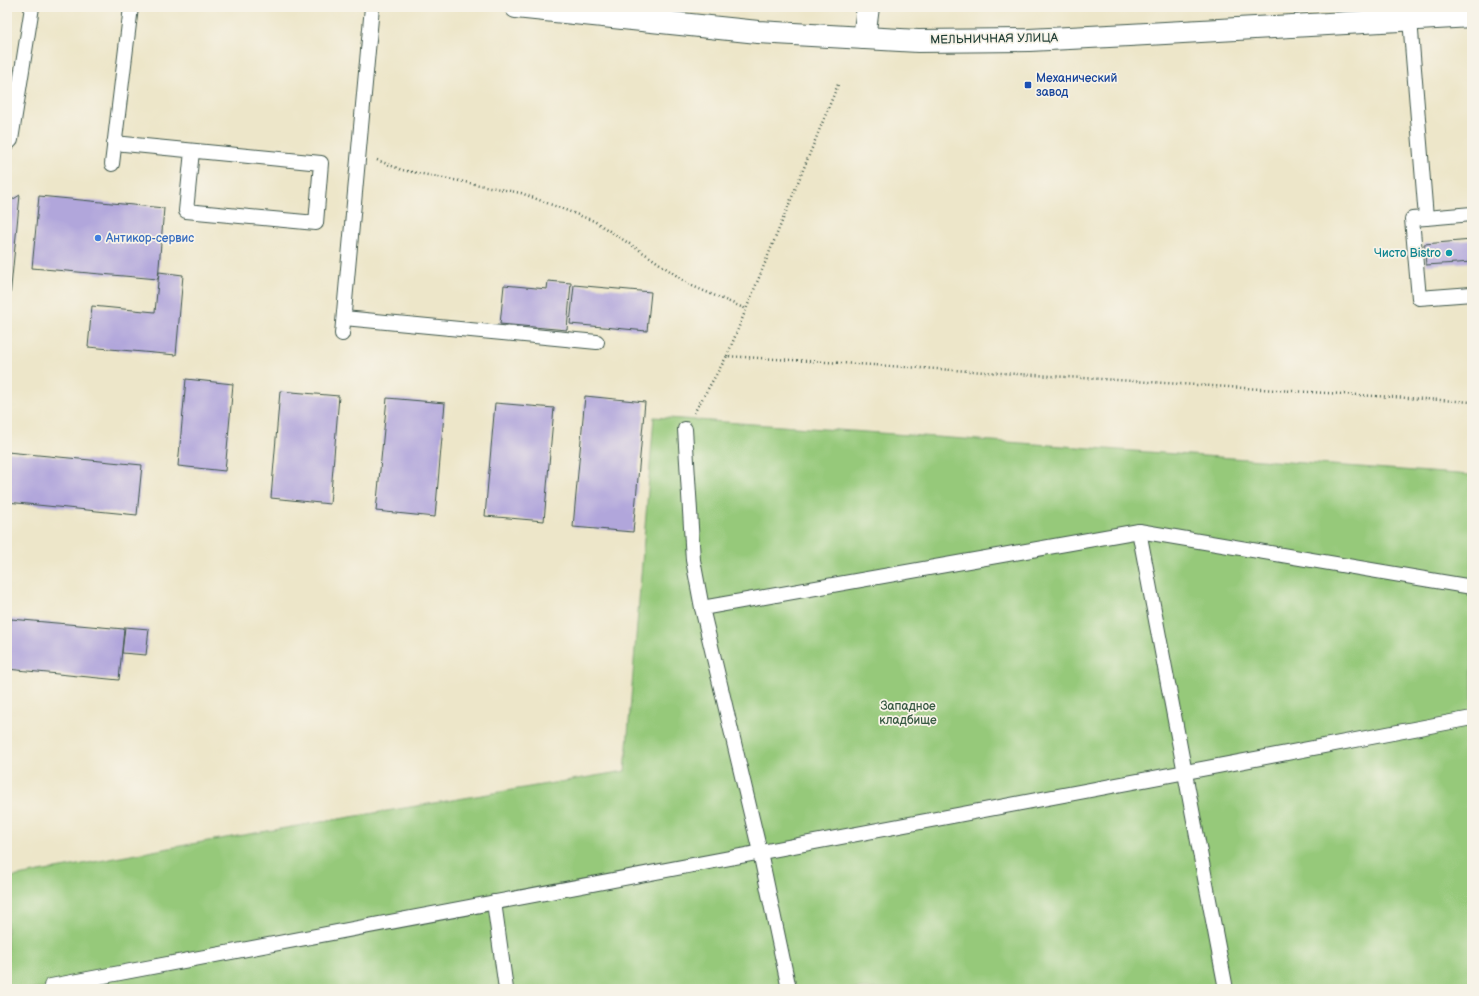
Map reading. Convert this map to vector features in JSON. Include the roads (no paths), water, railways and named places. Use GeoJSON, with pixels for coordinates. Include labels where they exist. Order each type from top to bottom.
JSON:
{"type":"FeatureCollection","features":[{"type":"Feature","properties":{"kind":"main road","name":"МЕЛЬНИЧНАЯ УЛИЦА"},"geometry":{"type":"LineString","coordinates":[[516,7],[758,32],[918,40],[1029,40],[1129,36],[1472,16]]}},
{"type":"Feature","properties":{"kind":"main road"},"geometry":{"type":"LineString","coordinates":[[864,38],[868,7]]}},
{"type":"Feature","properties":{"kind":"lane"},"geometry":{"type":"LineString","coordinates":[[7,144],[11,140],[32,7]]}},
{"type":"Feature","properties":{"kind":"lane"},"geometry":{"type":"LineString","coordinates":[[112,164],[131,7]]}},
{"type":"Feature","properties":{"kind":"lane"},"geometry":{"type":"LineString","coordinates":[[342,334],[372,7]]}},
{"type":"Feature","properties":{"kind":"lane"},"geometry":{"type":"LineString","coordinates":[[1410,19],[1426,218]]}},
{"type":"Feature","properties":{"kind":"lane"},"geometry":{"type":"LineString","coordinates":[[114,143],[321,162],[316,223],[186,211],[192,151]]}},
{"type":"Feature","properties":{"kind":"lane"},"geometry":{"type":"LineString","coordinates":[[1472,214],[1412,219],[1419,298],[1472,294]]}},
{"type":"Feature","properties":{"kind":"lane"},"geometry":{"type":"LineString","coordinates":[[344,318],[598,342]]}},
{"type":"Feature","properties":{"kind":"lane"},"geometry":{"type":"LineString","coordinates":[[685,429],[693,560],[702,608],[760,852],[789,989]]}},
{"type":"Feature","properties":{"kind":"lane"},"geometry":{"type":"LineString","coordinates":[[702,608],[1139,532],[1472,587]]}},
{"type":"Feature","properties":{"kind":"lane"},"geometry":{"type":"LineString","coordinates":[[1139,532],[1226,989]]}},
{"type":"Feature","properties":{"kind":"lane"},"geometry":{"type":"LineString","coordinates":[[51,989],[51,986],[1472,718]]}},
{"type":"Feature","properties":{"kind":"lane"},"geometry":{"type":"LineString","coordinates":[[494,902],[506,989]]}},
{"type":"Feature","properties":{"kind":"place","name":"Механический завод"},"geometry":{"type":"Point","coordinates":[1028,85]}},
{"type":"Feature","properties":{"kind":"place","name":"Антикор-сервис"},"geometry":{"type":"Point","coordinates":[98,238]}},
{"type":"Feature","properties":{"kind":"place","name":"Чисто Bistro"},"geometry":{"type":"Point","coordinates":[1449,253]}},
{"type":"Feature","properties":{"kind":"park label","name":"Западное кладбище"},"geometry":{"type":"Point","coordinates":[908,713]}}]}
